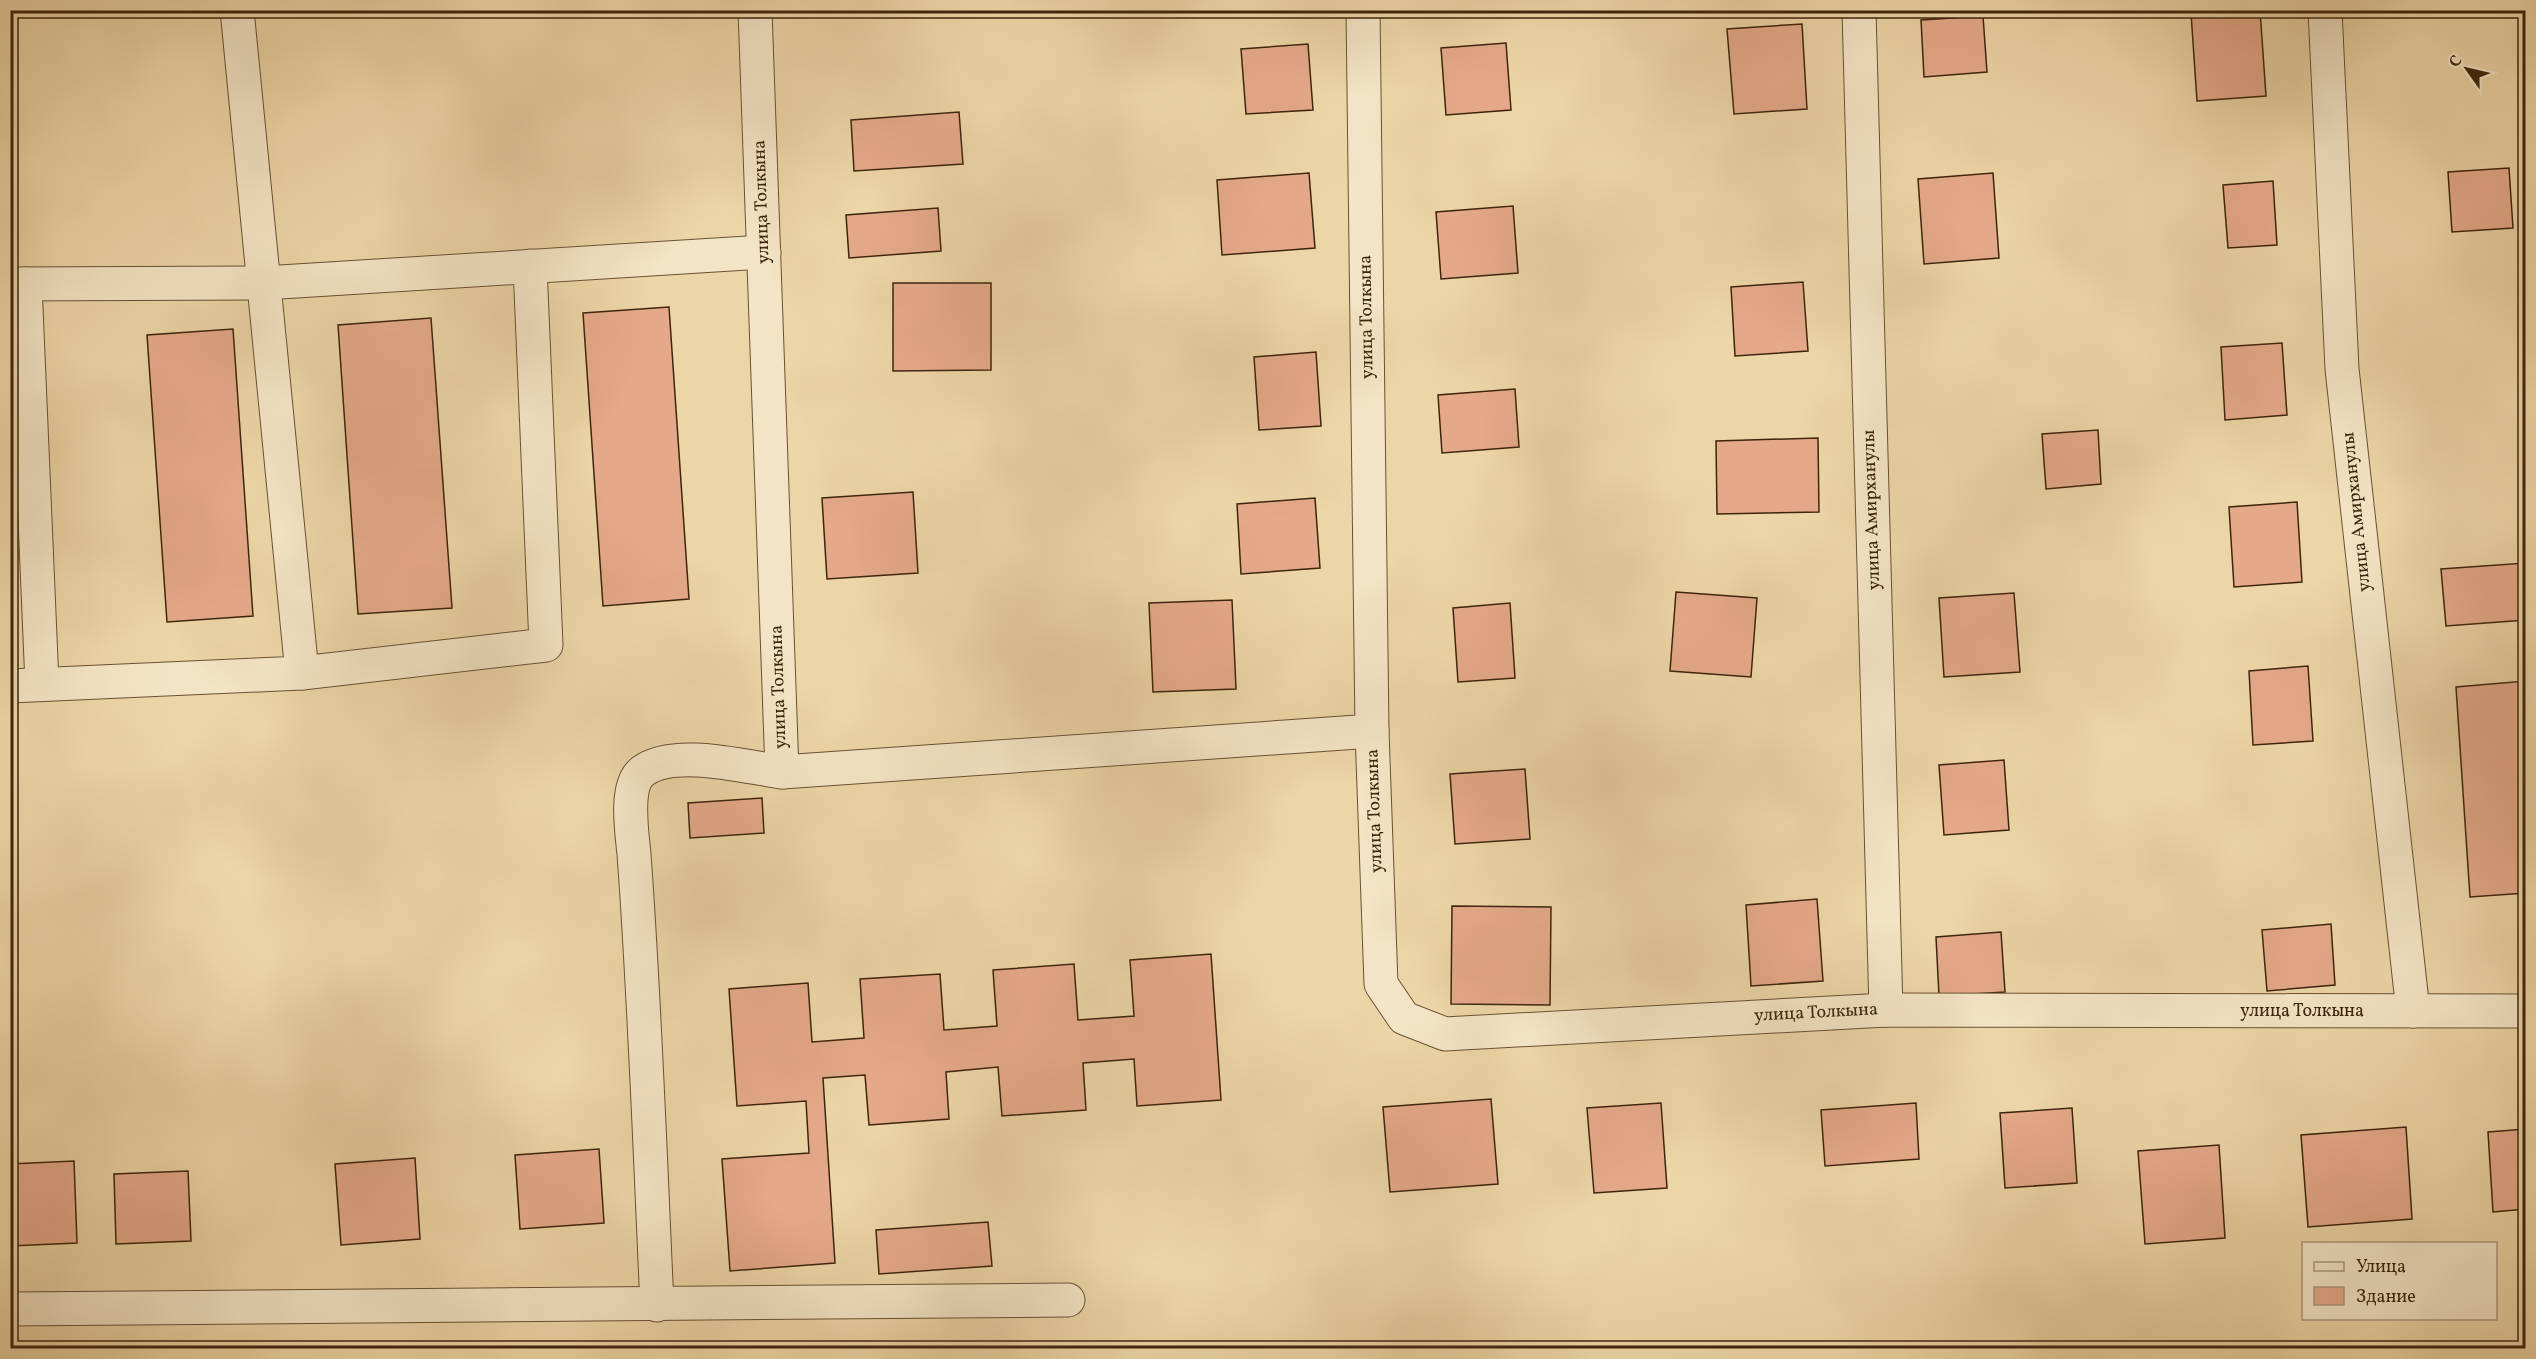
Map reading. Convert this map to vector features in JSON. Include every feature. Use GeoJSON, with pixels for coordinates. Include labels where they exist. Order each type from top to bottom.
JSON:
{"type":"FeatureCollection","features":[{"type":"Feature","properties":{"kind":"street"},"geometry":{"type":"LineString","coordinates":[[237,10],[302,673]]}},
{"type":"Feature","properties":{"kind":"street","name":"улица Толкына"},"geometry":{"type":"LineString","coordinates":[[755,10],[782,772],[1372,731]]}},
{"type":"Feature","properties":{"kind":"street","name":"улица Толкына"},"geometry":{"type":"LineString","coordinates":[[1363,10],[1372,731],[1382,984],[1404,1018],[1445,1034],[1886,1010],[2526,1011]]}},
{"type":"Feature","properties":{"kind":"street","name":"улица Амирханулы"},"geometry":{"type":"LineString","coordinates":[[1858,10],[1886,1010]]}},
{"type":"Feature","properties":{"kind":"street","name":"улица Амирханулы"},"geometry":{"type":"LineString","coordinates":[[2325,10],[2342,369],[2413,1011]]}},
{"type":"Feature","properties":{"kind":"street"},"geometry":{"type":"LineString","coordinates":[[530,266],[546,645],[302,673],[26,685],[18,284],[264,283],[530,266],[764,252]]}},
{"type":"Feature","properties":{"kind":"street"},"geometry":{"type":"LineString","coordinates":[[657,1305],[642,964],[631,818],[632,786],[642,772],[658,765],[692,759],[782,772]]}},
{"type":"Feature","properties":{"kind":"street"},"geometry":{"type":"LineString","coordinates":[[10,1309],[1068,1300]]}},
{"type":"Feature","properties":{"kind":"building"},"geometry":{"type":"Polygon","coordinates":[[[2260,10],[2266,96],[2197,101],[2191,13],[2260,10]]]}},
{"type":"Feature","properties":{"kind":"building"},"geometry":{"type":"Polygon","coordinates":[[[1983,16],[1987,72],[1924,77],[1921,20],[1983,16]]]}},
{"type":"Feature","properties":{"kind":"building"},"geometry":{"type":"Polygon","coordinates":[[[1802,24],[1807,109],[1734,114],[1727,29],[1802,24]]]}},
{"type":"Feature","properties":{"kind":"building"},"geometry":{"type":"Polygon","coordinates":[[[1506,43],[1511,110],[1446,115],[1441,48],[1506,43]]]}},
{"type":"Feature","properties":{"kind":"building"},"geometry":{"type":"Polygon","coordinates":[[[1308,44],[1313,110],[1246,114],[1241,49],[1308,44]]]}},
{"type":"Feature","properties":{"kind":"building"},"geometry":{"type":"Polygon","coordinates":[[[959,112],[963,164],[854,171],[851,120],[959,112]]]}},
{"type":"Feature","properties":{"kind":"building"},"geometry":{"type":"Polygon","coordinates":[[[2509,168],[2513,228],[2452,232],[2448,172],[2509,168]]]}},
{"type":"Feature","properties":{"kind":"building"},"geometry":{"type":"Polygon","coordinates":[[[1309,173],[1315,248],[1222,255],[1217,180],[1309,173]]]}},
{"type":"Feature","properties":{"kind":"building"},"geometry":{"type":"Polygon","coordinates":[[[1993,173],[1999,258],[1924,264],[1918,179],[1993,173]]]}},
{"type":"Feature","properties":{"kind":"building"},"geometry":{"type":"Polygon","coordinates":[[[2273,181],[2277,245],[2228,248],[2223,185],[2273,181]]]}},
{"type":"Feature","properties":{"kind":"building"},"geometry":{"type":"Polygon","coordinates":[[[1513,206],[1518,273],[1441,279],[1436,212],[1513,206]]]}},
{"type":"Feature","properties":{"kind":"building"},"geometry":{"type":"Polygon","coordinates":[[[938,208],[941,251],[849,258],[846,215],[938,208]]]}},
{"type":"Feature","properties":{"kind":"building"},"geometry":{"type":"Polygon","coordinates":[[[1803,282],[1808,351],[1735,356],[1731,287],[1803,282]]]}},
{"type":"Feature","properties":{"kind":"building"},"geometry":{"type":"Polygon","coordinates":[[[893,283],[991,283],[991,370],[893,371],[893,283]]]}},
{"type":"Feature","properties":{"kind":"building"},"geometry":{"type":"Polygon","coordinates":[[[669,307],[689,599],[603,606],[583,313],[669,307]]]}},
{"type":"Feature","properties":{"kind":"building"},"geometry":{"type":"Polygon","coordinates":[[[431,318],[452,608],[358,614],[338,325],[431,318]]]}},
{"type":"Feature","properties":{"kind":"building"},"geometry":{"type":"Polygon","coordinates":[[[233,329],[253,616],[167,622],[147,335],[233,329]]]}},
{"type":"Feature","properties":{"kind":"building"},"geometry":{"type":"Polygon","coordinates":[[[2282,343],[2287,415],[2225,420],[2221,347],[2282,343]]]}},
{"type":"Feature","properties":{"kind":"building"},"geometry":{"type":"Polygon","coordinates":[[[1316,352],[1321,426],[1259,430],[1254,357],[1316,352]]]}},
{"type":"Feature","properties":{"kind":"building"},"geometry":{"type":"Polygon","coordinates":[[[1515,389],[1519,447],[1442,453],[1438,395],[1515,389]]]}},
{"type":"Feature","properties":{"kind":"building"},"geometry":{"type":"Polygon","coordinates":[[[2098,430],[2101,484],[2046,489],[2042,434],[2098,430]]]}},
{"type":"Feature","properties":{"kind":"building"},"geometry":{"type":"Polygon","coordinates":[[[1818,438],[1819,512],[1717,514],[1716,441],[1818,438]]]}},
{"type":"Feature","properties":{"kind":"building"},"geometry":{"type":"Polygon","coordinates":[[[913,492],[918,573],[827,579],[822,498],[913,492]]]}},
{"type":"Feature","properties":{"kind":"building"},"geometry":{"type":"Polygon","coordinates":[[[1315,498],[1320,568],[1241,574],[1237,504],[1315,498]]]}},
{"type":"Feature","properties":{"kind":"building"},"geometry":{"type":"Polygon","coordinates":[[[2297,502],[2302,582],[2234,587],[2229,507],[2297,502]]]}},
{"type":"Feature","properties":{"kind":"building"},"geometry":{"type":"Polygon","coordinates":[[[10,523],[17,612],[10,613],[10,523]]]}},
{"type":"Feature","properties":{"kind":"building"},"geometry":{"type":"Polygon","coordinates":[[[2526,563],[2526,620],[2446,626],[2441,569],[2526,563]]]}},
{"type":"Feature","properties":{"kind":"building"},"geometry":{"type":"Polygon","coordinates":[[[1676,592],[1757,598],[1751,677],[1670,671],[1676,592]]]}},
{"type":"Feature","properties":{"kind":"building"},"geometry":{"type":"Polygon","coordinates":[[[2014,593],[2020,672],[1944,677],[1939,598],[2014,593]]]}},
{"type":"Feature","properties":{"kind":"building"},"geometry":{"type":"Polygon","coordinates":[[[1232,600],[1236,689],[1153,692],[1149,603],[1232,600]]]}},
{"type":"Feature","properties":{"kind":"building"},"geometry":{"type":"Polygon","coordinates":[[[1510,603],[1515,678],[1458,682],[1453,608],[1510,603]]]}},
{"type":"Feature","properties":{"kind":"building"},"geometry":{"type":"Polygon","coordinates":[[[2308,666],[2313,741],[2253,745],[2249,671],[2308,666]]]}},
{"type":"Feature","properties":{"kind":"building"},"geometry":{"type":"Polygon","coordinates":[[[2526,681],[2526,893],[2470,897],[2456,687],[2526,681]]]}},
{"type":"Feature","properties":{"kind":"building"},"geometry":{"type":"Polygon","coordinates":[[[2004,760],[2009,830],[1944,835],[1939,765],[2004,760]]]}},
{"type":"Feature","properties":{"kind":"building"},"geometry":{"type":"Polygon","coordinates":[[[1525,769],[1530,839],[1455,844],[1450,774],[1525,769]]]}},
{"type":"Feature","properties":{"kind":"building"},"geometry":{"type":"Polygon","coordinates":[[[762,798],[764,833],[690,838],[688,803],[762,798]]]}},
{"type":"Feature","properties":{"kind":"building"},"geometry":{"type":"Polygon","coordinates":[[[1817,899],[1823,981],[1751,986],[1746,905],[1817,899]]]}},
{"type":"Feature","properties":{"kind":"building"},"geometry":{"type":"Polygon","coordinates":[[[1452,906],[1551,907],[1550,1005],[1451,1004],[1452,906]]]}},
{"type":"Feature","properties":{"kind":"building"},"geometry":{"type":"Polygon","coordinates":[[[2331,924],[2335,985],[2267,991],[2262,930],[2331,924]]]}},
{"type":"Feature","properties":{"kind":"building"},"geometry":{"type":"Polygon","coordinates":[[[2001,932],[2005,992],[1939,996],[1936,937],[2001,932]]]}},
{"type":"Feature","properties":{"kind":"building"},"geometry":{"type":"Polygon","coordinates":[[[1211,954],[1221,1100],[1137,1106],[1134,1059],[1083,1063],[1086,1110],[1002,1116],[998,1067],[946,1072],[949,1119],[869,1125],[865,1075],[823,1078],[835,1263],[730,1271],[722,1159],[809,1153],[806,1101],[737,1106],[729,989],[808,983],[812,1042],[864,1038],[860,979],[940,974],[944,1030],[997,1026],[993,970],[1074,964],[1078,1020],[1134,1016],[1130,960],[1211,954]]]}},
{"type":"Feature","properties":{"kind":"building"},"geometry":{"type":"Polygon","coordinates":[[[1491,1099],[1498,1184],[1390,1192],[1383,1107],[1491,1099]]]}},
{"type":"Feature","properties":{"kind":"building"},"geometry":{"type":"Polygon","coordinates":[[[1661,1103],[1667,1188],[1594,1193],[1587,1108],[1661,1103]]]}},
{"type":"Feature","properties":{"kind":"building"},"geometry":{"type":"Polygon","coordinates":[[[1916,1103],[1919,1159],[1825,1166],[1821,1110],[1916,1103]]]}},
{"type":"Feature","properties":{"kind":"building"},"geometry":{"type":"Polygon","coordinates":[[[2072,1108],[2077,1183],[2005,1188],[2000,1113],[2072,1108]]]}},
{"type":"Feature","properties":{"kind":"building"},"geometry":{"type":"Polygon","coordinates":[[[2406,1127],[2412,1219],[2308,1227],[2301,1135],[2406,1127]]]}},
{"type":"Feature","properties":{"kind":"building"},"geometry":{"type":"Polygon","coordinates":[[[2526,1129],[2526,1209],[2493,1212],[2488,1132],[2526,1129]]]}},
{"type":"Feature","properties":{"kind":"building"},"geometry":{"type":"Polygon","coordinates":[[[2219,1145],[2225,1238],[2145,1244],[2138,1151],[2219,1145]]]}},
{"type":"Feature","properties":{"kind":"building"},"geometry":{"type":"Polygon","coordinates":[[[599,1149],[604,1223],[520,1229],[515,1155],[599,1149]]]}},
{"type":"Feature","properties":{"kind":"building"},"geometry":{"type":"Polygon","coordinates":[[[415,1158],[420,1239],[341,1245],[335,1164],[415,1158]]]}},
{"type":"Feature","properties":{"kind":"building"},"geometry":{"type":"Polygon","coordinates":[[[74,1161],[77,1243],[10,1246],[10,1164],[74,1161]]]}},
{"type":"Feature","properties":{"kind":"building"},"geometry":{"type":"Polygon","coordinates":[[[188,1171],[191,1241],[116,1244],[114,1174],[188,1171]]]}},
{"type":"Feature","properties":{"kind":"building"},"geometry":{"type":"Polygon","coordinates":[[[988,1222],[992,1266],[879,1274],[876,1230],[988,1222]]]}}]}
